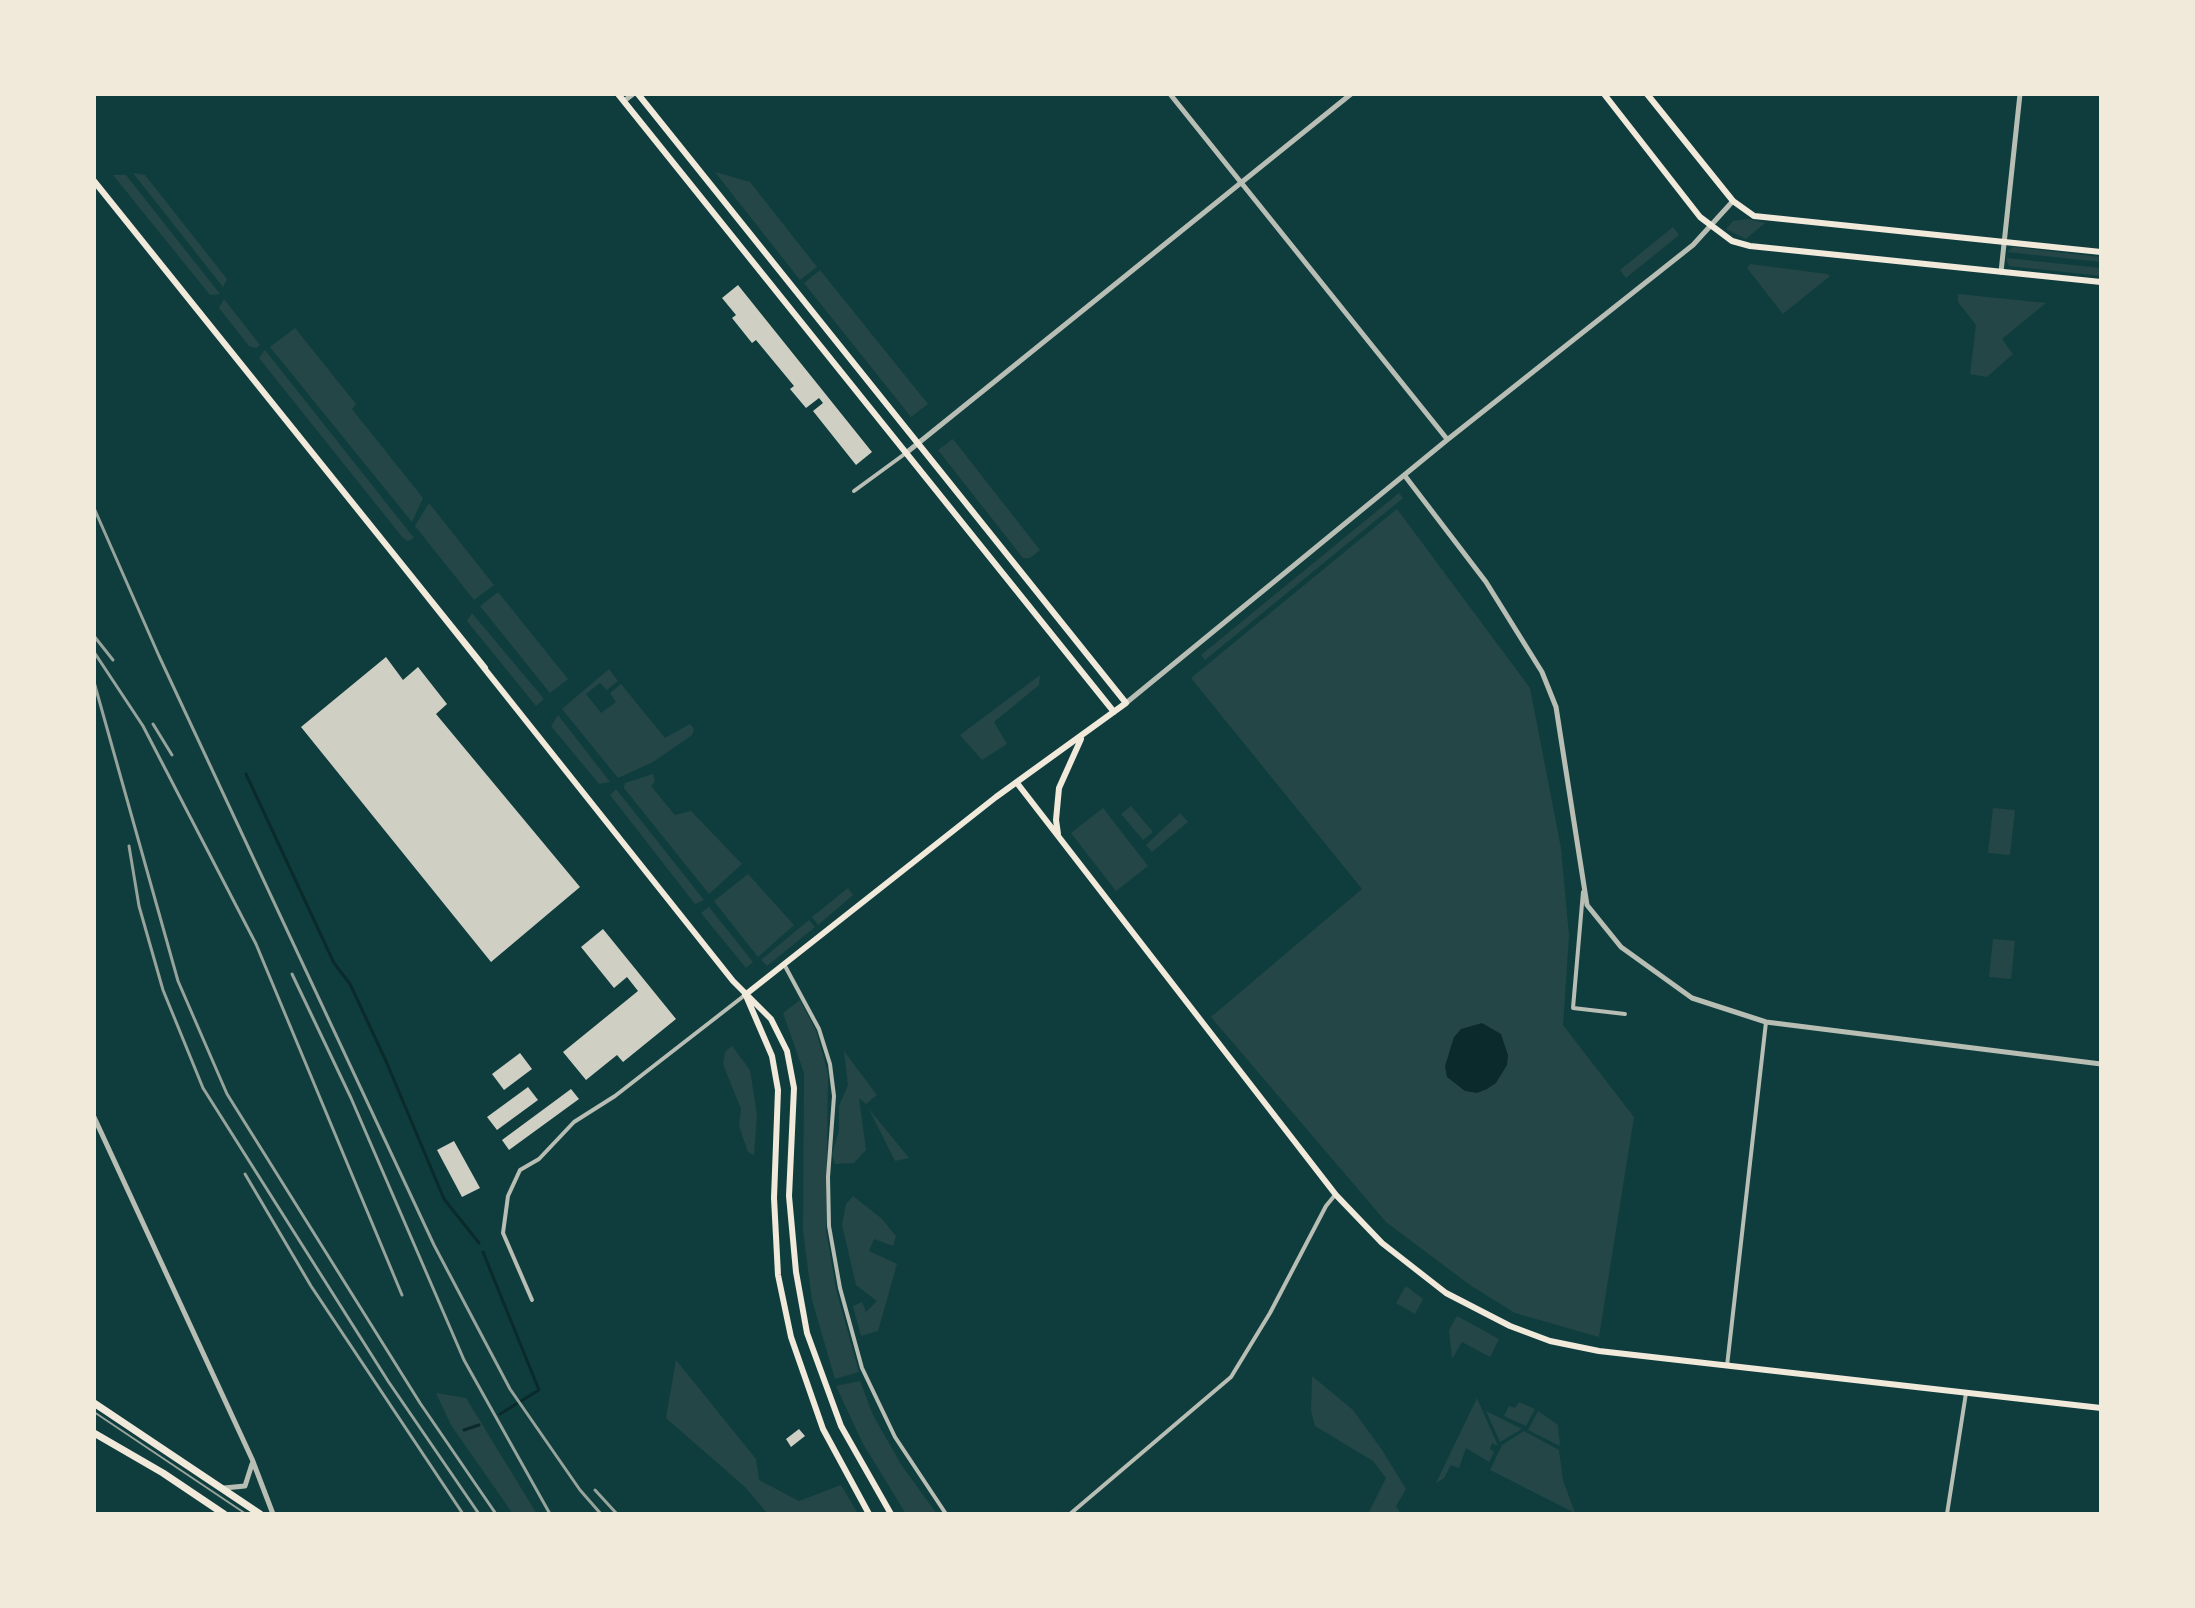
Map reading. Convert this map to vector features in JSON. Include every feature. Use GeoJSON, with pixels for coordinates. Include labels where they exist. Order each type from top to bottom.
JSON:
{"type":"FeatureCollection","features":[{"type":"Feature","properties":{"kind":"main road"},"geometry":{"type":"LineString","coordinates":[[618,94],[1114,712]]}},
{"type":"Feature","properties":{"kind":"main road"},"geometry":{"type":"LineString","coordinates":[[636,94],[1126,703],[1017,783],[745,995]]}},
{"type":"Feature","properties":{"kind":"main road"},"geometry":{"type":"LineString","coordinates":[[1604,94],[1708,227],[1732,241],[1750,246],[2101,282]]}},
{"type":"Feature","properties":{"kind":"main road"},"geometry":{"type":"LineString","coordinates":[[1647,94],[1733,201],[1754,216],[2004,239],[2101,252]]}},
{"type":"Feature","properties":{"kind":"main road"},"geometry":{"type":"LineString","coordinates":[[94,181],[745,995],[771,1019],[790,1063],[794,1088],[789,1196],[796,1272],[807,1333],[841,1426],[891,1514]]}},
{"type":"Feature","properties":{"kind":"main road"},"geometry":{"type":"LineString","coordinates":[[1059,838],[1056,820],[1059,788],[1082,737]]}},
{"type":"Feature","properties":{"kind":"main road"},"geometry":{"type":"LineString","coordinates":[[1017,783],[1336,1195],[1382,1243],[1446,1293],[1510,1326],[1550,1341],[1599,1351],[2101,1408]]}},
{"type":"Feature","properties":{"kind":"main road"},"geometry":{"type":"LineString","coordinates":[[745,995],[772,1056],[778,1090],[774,1198],[778,1275],[791,1337],[823,1429],[869,1514]]}},
{"type":"Feature","properties":{"kind":"main road"},"geometry":{"type":"LineString","coordinates":[[94,1403],[260,1514]]}},
{"type":"Feature","properties":{"kind":"main road"},"geometry":{"type":"LineString","coordinates":[[94,1433],[163,1473],[224,1514]]}},
{"type":"Feature","properties":{"kind":"street"},"geometry":{"type":"LineString","coordinates":[[624,101],[636,94]]}},
{"type":"Feature","properties":{"kind":"street"},"geometry":{"type":"LineString","coordinates":[[1170,94],[1447,440]]}},
{"type":"Feature","properties":{"kind":"street"},"geometry":{"type":"LineString","coordinates":[[854,491],[906,453],[1351,94]]}},
{"type":"Feature","properties":{"kind":"street"},"geometry":{"type":"LineString","coordinates":[[2001,272],[2020,94]]}},
{"type":"Feature","properties":{"kind":"street"},"geometry":{"type":"LineString","coordinates":[[1126,703],[1447,440],[1693,245],[1733,201]]}},
{"type":"Feature","properties":{"kind":"street"},"geometry":{"type":"LineString","coordinates":[[1405,476],[1486,582],[1542,672],[1556,707],[1587,905],[1621,947],[1664,982],[1692,998],[1766,1022],[2101,1064]]}},
{"type":"Feature","properties":{"kind":"street"},"geometry":{"type":"LineString","coordinates":[[1583,890],[1573,1008],[1625,1014]]}},
{"type":"Feature","properties":{"kind":"street"},"geometry":{"type":"LineString","coordinates":[[785,966],[819,1029],[830,1064],[834,1096],[828,1177],[829,1226],[840,1288],[862,1368],[895,1437],[946,1514]]}},
{"type":"Feature","properties":{"kind":"street"},"geometry":{"type":"LineString","coordinates":[[532,1300],[503,1233],[508,1196],[520,1170],[539,1159],[583,1115],[615,1096],[745,995]]}},
{"type":"Feature","properties":{"kind":"street"},"geometry":{"type":"LineString","coordinates":[[1727,1366],[1766,1022]]}},
{"type":"Feature","properties":{"kind":"street"},"geometry":{"type":"LineString","coordinates":[[94,1117],[252,1459],[273,1514]]}},
{"type":"Feature","properties":{"kind":"street"},"geometry":{"type":"LineString","coordinates":[[1070,1514],[1231,1377],[1270,1313],[1326,1206],[1336,1195]]}},
{"type":"Feature","properties":{"kind":"street"},"geometry":{"type":"LineString","coordinates":[[1947,1514],[1966,1393]]}},
{"type":"Feature","properties":{"kind":"street"},"geometry":{"type":"LineString","coordinates":[[223,1487],[236,1490],[245,1486],[252,1472],[252,1459]]}},
{"type":"Feature","properties":{"kind":"shaded area"},"geometry":{"type":"Polygon","coordinates":[[[715,172],[750,182],[817,267],[800,280],[715,172]]]}},
{"type":"Feature","properties":{"kind":"shaded area"},"geometry":{"type":"Polygon","coordinates":[[[133,173],[145,175],[227,279],[223,287],[133,173]]]}},
{"type":"Feature","properties":{"kind":"shaded area"},"geometry":{"type":"Polygon","coordinates":[[[113,175],[126,175],[220,294],[210,295],[113,175]]]}},
{"type":"Feature","properties":{"kind":"shaded area"},"geometry":{"type":"Polygon","coordinates":[[[1748,219],[1765,223],[1746,239],[1726,229],[1733,221],[1748,219]]]}},
{"type":"Feature","properties":{"kind":"shaded area"},"geometry":{"type":"Polygon","coordinates":[[[1673,227],[1679,235],[1626,278],[1620,270],[1673,227]]]}},
{"type":"Feature","properties":{"kind":"shaded area"},"geometry":{"type":"Polygon","coordinates":[[[2013,247],[2101,257],[2101,262],[2007,252],[2013,247]]]}},
{"type":"Feature","properties":{"kind":"shaded area"},"geometry":{"type":"Polygon","coordinates":[[[2006,258],[2101,268],[2101,276],[2009,266],[2006,258]]]}},
{"type":"Feature","properties":{"kind":"shaded area"},"geometry":{"type":"Polygon","coordinates":[[[1750,264],[1830,276],[1783,314],[1747,268],[1750,264]]]}},
{"type":"Feature","properties":{"kind":"shaded area"},"geometry":{"type":"Polygon","coordinates":[[[820,270],[928,404],[911,417],[804,283],[820,270]]]}},
{"type":"Feature","properties":{"kind":"shaded area"},"geometry":{"type":"Polygon","coordinates":[[[1958,294],[2046,303],[2002,339],[2013,354],[1987,377],[1970,374],[1976,325],[1958,302],[1958,294]]]}},
{"type":"Feature","properties":{"kind":"shaded area"},"geometry":{"type":"Polygon","coordinates":[[[224,299],[260,345],[256,348],[249,346],[219,308],[224,299]]]}},
{"type":"Feature","properties":{"kind":"shaded area"},"geometry":{"type":"Polygon","coordinates":[[[295,328],[356,404],[352,409],[423,498],[412,522],[270,347],[295,328]]]}},
{"type":"Feature","properties":{"kind":"shaded area"},"geometry":{"type":"Polygon","coordinates":[[[265,350],[414,538],[408,541],[403,538],[259,358],[265,350]]]}},
{"type":"Feature","properties":{"kind":"shaded area"},"geometry":{"type":"Polygon","coordinates":[[[953,439],[1040,550],[1030,558],[1023,558],[938,450],[953,439]]]}},
{"type":"Feature","properties":{"kind":"shaded area"},"geometry":{"type":"Polygon","coordinates":[[[1399,493],[1403,498],[1205,660],[1201,655],[1399,493]]]}},
{"type":"Feature","properties":{"kind":"shaded area"},"geometry":{"type":"Polygon","coordinates":[[[429,503],[494,585],[474,600],[415,526],[429,503]]]}},
{"type":"Feature","properties":{"kind":"shaded area"},"geometry":{"type":"Polygon","coordinates":[[[1397,509],[1530,688],[1561,848],[1569,936],[1563,1025],[1634,1117],[1599,1337],[1515,1313],[1470,1285],[1386,1222],[1211,1017],[1362,889],[1191,678],[1397,509]]]}},
{"type":"Feature","properties":{"kind":"shaded area"},"geometry":{"type":"Polygon","coordinates":[[[498,592],[568,679],[550,693],[480,606],[498,592]]]}},
{"type":"Feature","properties":{"kind":"shaded area"},"geometry":{"type":"Polygon","coordinates":[[[472,613],[544,699],[536,706],[467,621],[472,613]]]}},
{"type":"Feature","properties":{"kind":"shaded area"},"geometry":{"type":"Polygon","coordinates":[[[609,669],[618,681],[607,690],[600,683],[586,694],[601,713],[616,702],[610,693],[621,684],[665,738],[690,724],[694,729],[692,735],[653,762],[618,778],[562,709],[609,669]]]}},
{"type":"Feature","properties":{"kind":"shaded area"},"geometry":{"type":"Polygon","coordinates":[[[1040,675],[1039,685],[994,722],[1007,744],[982,760],[960,735],[1040,675]]]}},
{"type":"Feature","properties":{"kind":"shaded area"},"geometry":{"type":"Polygon","coordinates":[[[558,715],[610,782],[599,784],[551,726],[558,715]]]}},
{"type":"Feature","properties":{"kind":"shaded area"},"geometry":{"type":"Polygon","coordinates":[[[653,774],[655,781],[651,786],[675,815],[691,811],[742,864],[709,894],[624,788],[625,783],[653,774]]]}},
{"type":"Feature","properties":{"kind":"shaded area"},"geometry":{"type":"Polygon","coordinates":[[[616,789],[704,900],[695,904],[610,795],[616,789]]]}},
{"type":"Feature","properties":{"kind":"shaded area"},"geometry":{"type":"Polygon","coordinates":[[[1131,806],[1153,832],[1143,840],[1121,814],[1131,806]]]}},
{"type":"Feature","properties":{"kind":"shaded area"},"geometry":{"type":"Polygon","coordinates":[[[1103,808],[1148,866],[1116,891],[1071,833],[1103,808]]]}},
{"type":"Feature","properties":{"kind":"shaded area"},"geometry":{"type":"Polygon","coordinates":[[[1993,808],[2015,810],[2010,855],[1988,853],[1993,808]]]}},
{"type":"Feature","properties":{"kind":"shaded area"},"geometry":{"type":"Polygon","coordinates":[[[1180,813],[1188,822],[1152,852],[1146,845],[1180,813]]]}},
{"type":"Feature","properties":{"kind":"shaded area"},"geometry":{"type":"Polygon","coordinates":[[[748,874],[794,925],[758,957],[714,901],[748,874]]]}},
{"type":"Feature","properties":{"kind":"shaded area"},"geometry":{"type":"Polygon","coordinates":[[[848,888],[853,895],[818,925],[812,917],[848,888]]]}},
{"type":"Feature","properties":{"kind":"shaded area"},"geometry":{"type":"Polygon","coordinates":[[[709,907],[753,962],[746,968],[701,913],[709,907]]]}},
{"type":"Feature","properties":{"kind":"shaded area"},"geometry":{"type":"Polygon","coordinates":[[[809,920],[815,927],[767,966],[761,960],[809,920]]]}},
{"type":"Feature","properties":{"kind":"shaded area"},"geometry":{"type":"Polygon","coordinates":[[[1993,939],[2015,941],[2011,979],[1989,977],[1993,939]]]}},
{"type":"Feature","properties":{"kind":"shaded area"},"geometry":{"type":"Polygon","coordinates":[[[800,1000],[816,1031],[828,1073],[826,1230],[836,1289],[859,1372],[835,1379],[812,1300],[803,1231],[804,1073],[783,1013],[800,1000]]]}},
{"type":"Feature","properties":{"kind":"shaded area"},"geometry":{"type":"Polygon","coordinates":[[[1482,1023],[1501,1034],[1508,1055],[1507,1065],[1496,1083],[1477,1093],[1465,1091],[1447,1077],[1445,1066],[1454,1037],[1461,1029],[1482,1023]]]}},
{"type":"Feature","properties":{"kind":"shaded area"},"geometry":{"type":"Polygon","coordinates":[[[732,1046],[750,1070],[757,1115],[754,1155],[748,1152],[739,1126],[741,1109],[723,1064],[725,1052],[732,1046]]]}},
{"type":"Feature","properties":{"kind":"shaded area"},"geometry":{"type":"Polygon","coordinates":[[[844,1051],[877,1095],[866,1104],[859,1098],[866,1150],[854,1163],[835,1164],[832,1154],[839,1130],[839,1106],[848,1085],[844,1051]]]}},
{"type":"Feature","properties":{"kind":"shaded area"},"geometry":{"type":"Polygon","coordinates":[[[869,1109],[909,1158],[895,1161],[869,1109]]]}},
{"type":"Feature","properties":{"kind":"shaded area"},"geometry":{"type":"Polygon","coordinates":[[[853,1196],[881,1218],[896,1236],[893,1246],[874,1239],[869,1251],[897,1264],[878,1331],[861,1336],[853,1306],[862,1302],[866,1312],[877,1301],[856,1285],[842,1225],[846,1204],[853,1196]]]}},
{"type":"Feature","properties":{"kind":"shaded area"},"geometry":{"type":"Polygon","coordinates":[[[1406,1286],[1423,1299],[1415,1314],[1396,1303],[1406,1286]]]}},
{"type":"Feature","properties":{"kind":"shaded area"},"geometry":{"type":"Polygon","coordinates":[[[1457,1316],[1499,1339],[1490,1357],[1462,1342],[1452,1359],[1449,1330],[1457,1316]]]}},
{"type":"Feature","properties":{"kind":"shaded area"},"geometry":{"type":"Polygon","coordinates":[[[676,1360],[756,1459],[759,1480],[799,1501],[841,1485],[858,1514],[768,1514],[745,1487],[666,1418],[676,1360]]]}},
{"type":"Feature","properties":{"kind":"shaded area"},"geometry":{"type":"Polygon","coordinates":[[[1312,1376],[1353,1410],[1382,1450],[1406,1489],[1396,1506],[1401,1514],[1368,1514],[1386,1478],[1373,1461],[1315,1426],[1311,1411],[1312,1376]]]}},
{"type":"Feature","properties":{"kind":"shaded area"},"geometry":{"type":"Polygon","coordinates":[[[860,1381],[873,1415],[902,1466],[937,1514],[906,1514],[862,1442],[836,1386],[860,1381]]]}},
{"type":"Feature","properties":{"kind":"shaded area"},"geometry":{"type":"Polygon","coordinates":[[[436,1393],[466,1398],[537,1514],[513,1514],[451,1425],[436,1393]]]}},
{"type":"Feature","properties":{"kind":"shaded area"},"geometry":{"type":"Polygon","coordinates":[[[1477,1398],[1498,1446],[1492,1443],[1490,1449],[1494,1452],[1489,1462],[1466,1448],[1459,1468],[1451,1465],[1444,1478],[1436,1483],[1477,1398]]]}},
{"type":"Feature","properties":{"kind":"shaded area"},"geometry":{"type":"Polygon","coordinates":[[[1519,1402],[1535,1409],[1526,1426],[1504,1416],[1509,1406],[1515,1408],[1519,1402]]]}},
{"type":"Feature","properties":{"kind":"shaded area"},"geometry":{"type":"Polygon","coordinates":[[[1486,1411],[1522,1429],[1500,1442],[1486,1411]]]}},
{"type":"Feature","properties":{"kind":"shaded area"},"geometry":{"type":"Polygon","coordinates":[[[1538,1411],[1558,1425],[1560,1446],[1528,1430],[1538,1411]]]}},
{"type":"Feature","properties":{"kind":"shaded area"},"geometry":{"type":"Polygon","coordinates":[[[1524,1431],[1559,1450],[1563,1480],[1575,1513],[1490,1470],[1502,1445],[1524,1431]]]}},
{"type":"Feature","properties":{"kind":"building"},"geometry":{"type":"Polygon","coordinates":[[[738,285],[872,452],[856,465],[813,411],[823,403],[819,398],[806,408],[790,389],[794,386],[756,340],[752,343],[732,318],[736,315],[722,298],[738,285]]]}},
{"type":"Feature","properties":{"kind":"building"},"geometry":{"type":"Polygon","coordinates":[[[386,657],[403,680],[418,667],[447,704],[436,714],[580,887],[491,962],[301,727],[386,657]]]}},
{"type":"Feature","properties":{"kind":"building"},"geometry":{"type":"Polygon","coordinates":[[[603,929],[676,1019],[623,1062],[617,1055],[586,1080],[563,1052],[638,991],[627,977],[614,988],[581,947],[603,929]]]}},
{"type":"Feature","properties":{"kind":"building"},"geometry":{"type":"Polygon","coordinates":[[[520,1053],[532,1069],[504,1090],[492,1074],[520,1053]]]}},
{"type":"Feature","properties":{"kind":"building"},"geometry":{"type":"Polygon","coordinates":[[[528,1087],[538,1100],[497,1130],[487,1117],[528,1087]]]}},
{"type":"Feature","properties":{"kind":"building"},"geometry":{"type":"Polygon","coordinates":[[[571,1089],[579,1099],[509,1150],[502,1140],[571,1089]]]}},
{"type":"Feature","properties":{"kind":"building"},"geometry":{"type":"Polygon","coordinates":[[[454,1141],[480,1188],[462,1197],[437,1150],[454,1141]]]}},
{"type":"Feature","properties":{"kind":"building"},"geometry":{"type":"Polygon","coordinates":[[[799,1429],[805,1436],[791,1447],[786,1439],[799,1429]]]}},
{"type":"Feature","properties":{"kind":"waterway"},"geometry":{"type":"LineString","coordinates":[[246,774],[334,963],[350,984],[386,1061],[444,1199],[479,1243]]}},
{"type":"Feature","properties":{"kind":"waterway"},"geometry":{"type":"LineString","coordinates":[[483,1252],[539,1390],[500,1414]]}},
{"type":"Feature","properties":{"kind":"waterway"},"geometry":{"type":"LineString","coordinates":[[464,1430],[479,1425]]}},
{"type":"Feature","properties":{"kind":"tram line"},"geometry":{"type":"LineString","coordinates":[[94,1412],[246,1514]]}},
{"type":"Feature","properties":{"kind":"railway"},"geometry":{"type":"LineString","coordinates":[[94,508],[159,656],[434,1245],[510,1389],[580,1490],[601,1514]]}},
{"type":"Feature","properties":{"kind":"railway"},"geometry":{"type":"LineString","coordinates":[[94,636],[113,660]]}},
{"type":"Feature","properties":{"kind":"railway"},"geometry":{"type":"LineString","coordinates":[[94,652],[143,726],[256,944],[402,1295]]}},
{"type":"Feature","properties":{"kind":"railway"},"geometry":{"type":"LineString","coordinates":[[94,682],[178,981],[227,1094],[420,1403],[496,1514]]}},
{"type":"Feature","properties":{"kind":"railway"},"geometry":{"type":"LineString","coordinates":[[153,724],[172,755]]}},
{"type":"Feature","properties":{"kind":"railway"},"geometry":{"type":"LineString","coordinates":[[129,846],[139,906],[163,990],[203,1088],[388,1381],[479,1514]]}},
{"type":"Feature","properties":{"kind":"railway"},"geometry":{"type":"LineString","coordinates":[[292,974],[351,1098],[464,1360],[550,1514]]}},
{"type":"Feature","properties":{"kind":"railway"},"geometry":{"type":"LineString","coordinates":[[245,1174],[311,1286],[463,1514]]}},
{"type":"Feature","properties":{"kind":"railway"},"geometry":{"type":"LineString","coordinates":[[595,1490],[617,1514]]}}]}
